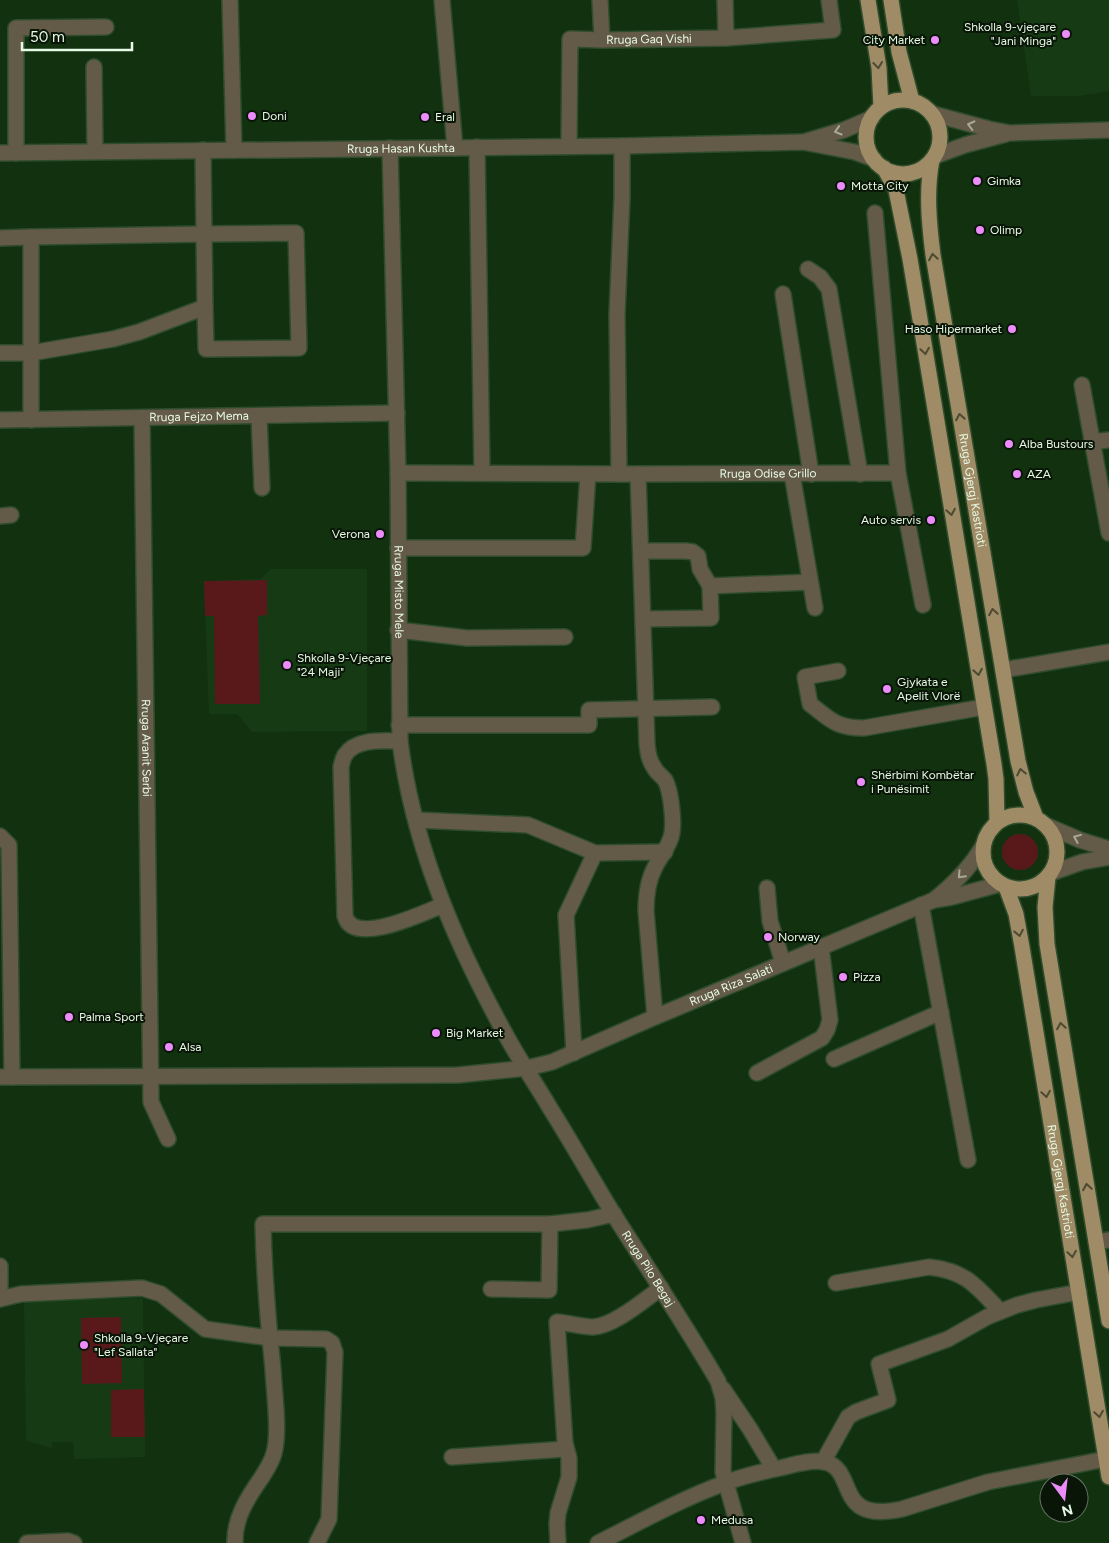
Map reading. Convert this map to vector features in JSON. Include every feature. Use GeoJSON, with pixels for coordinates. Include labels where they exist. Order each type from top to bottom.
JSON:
{"type":"FeatureCollection","features":[{"type":"Feature","properties":{"kind":"main road"},"geometry":{"type":"LineString","coordinates":[[868,0],[879,68],[876,112]]}},
{"type":"Feature","properties":{"kind":"main road"},"geometry":{"type":"LineString","coordinates":[[890,0],[899,52],[912,101]]}},
{"type":"Feature","properties":{"kind":"main road"},"geometry":{"type":"LineString","coordinates":[[893,101],[912,101],[920,104],[933,114],[937,120],[940,142],[934,158],[927,165],[914,172],[899,173],[879,163],[868,146],[866,138],[868,124],[876,112],[893,101]]}},
{"type":"Feature","properties":{"kind":"main road","name":"Rruga Gjergj Kastrioti"},"geometry":{"type":"LineString","coordinates":[[934,158],[930,173],[928,199],[933,255],[1022,777],[1026,792],[1040,821]]}},
{"type":"Feature","properties":{"kind":"main road","name":"Rruga Gjergj Kastrioti"},"geometry":{"type":"LineString","coordinates":[[879,163],[896,190],[900,205],[996,779],[997,822]]}},
{"type":"Feature","properties":{"kind":"main road"},"geometry":{"type":"LineString","coordinates":[[1016,815],[1026,815],[1040,821],[1051,831],[1057,848],[1057,857],[1049,875],[1039,884],[1028,888],[1017,889],[1003,885],[988,872],[982,855],[983,846],[990,829],[1006,817],[1016,815]]}},
{"type":"Feature","properties":{"kind":"main road","name":"Rruga Gjergj Kastrioti"},"geometry":{"type":"LineString","coordinates":[[1049,875],[1045,900],[1045,924],[1103,1241],[1109,1321]]}},
{"type":"Feature","properties":{"kind":"main road","name":"Rruga Gjergj Kastrioti"},"geometry":{"type":"LineString","coordinates":[[1003,885],[1016,914],[1022,947],[1109,1477]]}},
{"type":"Feature","properties":{"kind":"street"},"geometry":{"type":"LineString","coordinates":[[230,0],[234,150]]}},
{"type":"Feature","properties":{"kind":"street"},"geometry":{"type":"LineString","coordinates":[[442,0],[454,148]]}},
{"type":"Feature","properties":{"kind":"street"},"geometry":{"type":"LineString","coordinates":[[600,0],[602,40]]}},
{"type":"Feature","properties":{"kind":"street"},"geometry":{"type":"LineString","coordinates":[[724,0],[726,38]]}},
{"type":"Feature","properties":{"kind":"street","name":"Rruga Gaq Vishi"},"geometry":{"type":"LineString","coordinates":[[569,145],[570,39],[726,38],[833,30],[829,0]]}},
{"type":"Feature","properties":{"kind":"street"},"geometry":{"type":"LineString","coordinates":[[16,152],[16,28],[106,27]]}},
{"type":"Feature","properties":{"kind":"street"},"geometry":{"type":"LineString","coordinates":[[94,66],[95,151]]}},
{"type":"Feature","properties":{"kind":"street"},"geometry":{"type":"LineString","coordinates":[[803,142],[844,130],[876,112]]}},
{"type":"Feature","properties":{"kind":"street"},"geometry":{"type":"LineString","coordinates":[[933,114],[962,123],[1010,133]]}},
{"type":"Feature","properties":{"kind":"street"},"geometry":{"type":"LineString","coordinates":[[934,158],[965,145],[1010,133],[1109,130]]}},
{"type":"Feature","properties":{"kind":"street"},"geometry":{"type":"LineString","coordinates":[[803,142],[855,152],[879,163]]}},
{"type":"Feature","properties":{"kind":"street","name":"Rruga Hasan Kushta"},"geometry":{"type":"LineString","coordinates":[[0,153],[569,145],[622,146],[803,142]]}},
{"type":"Feature","properties":{"kind":"street"},"geometry":{"type":"LineString","coordinates":[[398,473],[619,474],[617,315],[622,198],[622,146]]}},
{"type":"Feature","properties":{"kind":"street"},"geometry":{"type":"LineString","coordinates":[[477,147],[482,473]]}},
{"type":"Feature","properties":{"kind":"street","name":"Rruga Misto Mele"},"geometry":{"type":"LineString","coordinates":[[390,148],[398,473],[399,725],[403,768],[416,820],[443,906],[490,1006],[508,1040],[527,1068]]}},
{"type":"Feature","properties":{"kind":"street"},"geometry":{"type":"LineString","coordinates":[[0,238],[204,234],[296,233],[299,348],[206,349],[205,307],[204,234],[203,150]]}},
{"type":"Feature","properties":{"kind":"street"},"geometry":{"type":"LineString","coordinates":[[874,213],[898,473],[923,605]]}},
{"type":"Feature","properties":{"kind":"street"},"geometry":{"type":"LineString","coordinates":[[31,237],[32,420]]}},
{"type":"Feature","properties":{"kind":"street"},"geometry":{"type":"LineString","coordinates":[[808,269],[820,278],[829,289],[860,474]]}},
{"type":"Feature","properties":{"kind":"street"},"geometry":{"type":"LineString","coordinates":[[783,294],[811,474]]}},
{"type":"Feature","properties":{"kind":"street"},"geometry":{"type":"LineString","coordinates":[[0,353],[31,353],[113,339],[139,332],[205,307]]}},
{"type":"Feature","properties":{"kind":"street"},"geometry":{"type":"LineString","coordinates":[[1082,385],[1109,533]]}},
{"type":"Feature","properties":{"kind":"street","name":"Rruga Fejzo Mema"},"geometry":{"type":"LineString","coordinates":[[0,420],[397,414]]}},
{"type":"Feature","properties":{"kind":"street"},"geometry":{"type":"LineString","coordinates":[[259,416],[262,488]]}},
{"type":"Feature","properties":{"kind":"street","name":"Rruga Aranit Serbi"},"geometry":{"type":"LineString","coordinates":[[142,419],[151,1102],[168,1140]]}},
{"type":"Feature","properties":{"kind":"street"},"geometry":{"type":"LineString","coordinates":[[1091,442],[1109,440]]}},
{"type":"Feature","properties":{"kind":"street","name":"Rruga Odise Grillo"},"geometry":{"type":"LineString","coordinates":[[619,474],[898,473]]}},
{"type":"Feature","properties":{"kind":"street"},"geometry":{"type":"LineString","coordinates":[[398,548],[583,548],[588,474]]}},
{"type":"Feature","properties":{"kind":"street"},"geometry":{"type":"LineString","coordinates":[[638,474],[647,744],[649,759],[655,770],[665,781],[671,795],[672,832],[669,844],[649,881],[646,896],[655,1017]]}},
{"type":"Feature","properties":{"kind":"street"},"geometry":{"type":"LineString","coordinates":[[792,474],[815,608]]}},
{"type":"Feature","properties":{"kind":"street"},"geometry":{"type":"LineString","coordinates":[[640,551],[686,550],[693,552],[698,556],[700,569],[710,586],[711,618],[643,619]]}},
{"type":"Feature","properties":{"kind":"street"},"geometry":{"type":"LineString","coordinates":[[710,586],[810,582]]}},
{"type":"Feature","properties":{"kind":"street"},"geometry":{"type":"LineString","coordinates":[[398,630],[467,638],[565,638]]}},
{"type":"Feature","properties":{"kind":"street"},"geometry":{"type":"LineString","coordinates":[[1003,670],[1109,652]]}},
{"type":"Feature","properties":{"kind":"street"},"geometry":{"type":"LineString","coordinates":[[838,671],[805,678],[810,704],[836,724],[848,728],[864,728],[984,707]]}},
{"type":"Feature","properties":{"kind":"street"},"geometry":{"type":"LineString","coordinates":[[399,725],[589,725],[589,710],[712,708]]}},
{"type":"Feature","properties":{"kind":"street"},"geometry":{"type":"LineString","coordinates":[[400,741],[380,740],[366,742],[354,747],[345,755],[341,766],[344,916],[346,923],[353,928],[378,928],[443,906]]}},
{"type":"Feature","properties":{"kind":"street"},"geometry":{"type":"LineString","coordinates":[[416,820],[528,825],[595,853],[665,852]]}},
{"type":"Feature","properties":{"kind":"street"},"geometry":{"type":"LineString","coordinates":[[1040,821],[1080,840],[1109,850]]}},
{"type":"Feature","properties":{"kind":"street"},"geometry":{"type":"LineString","coordinates":[[0,836],[9,845],[6,1077]]}},
{"type":"Feature","properties":{"kind":"street"},"geometry":{"type":"LineString","coordinates":[[928,902],[955,881],[973,863],[983,846]]}},
{"type":"Feature","properties":{"kind":"street"},"geometry":{"type":"LineString","coordinates":[[574,1053],[566,915],[595,853]]}},
{"type":"Feature","properties":{"kind":"street"},"geometry":{"type":"LineString","coordinates":[[1049,875],[1082,862],[1109,857]]}},
{"type":"Feature","properties":{"kind":"street"},"geometry":{"type":"LineString","coordinates":[[928,902],[1003,885]]}},
{"type":"Feature","properties":{"kind":"street"},"geometry":{"type":"LineString","coordinates":[[767,888],[770,921],[783,963]]}},
{"type":"Feature","properties":{"kind":"street"},"geometry":{"type":"LineString","coordinates":[[928,902],[940,1012],[968,1160]]}},
{"type":"Feature","properties":{"kind":"street","name":"Rruga Riza Salati"},"geometry":{"type":"LineString","coordinates":[[6,1077],[458,1076],[527,1068],[552,1062],[574,1053],[928,902]]}},
{"type":"Feature","properties":{"kind":"street"},"geometry":{"type":"LineString","coordinates":[[757,1073],[822,1038],[827,1030],[830,1020],[821,947]]}},
{"type":"Feature","properties":{"kind":"street"},"geometry":{"type":"LineString","coordinates":[[834,1059],[940,1012]]}},
{"type":"Feature","properties":{"kind":"street","name":"Rruga Pilo Begaj"},"geometry":{"type":"LineString","coordinates":[[527,1068],[614,1214],[718,1381],[723,1398],[724,1412],[722,1460],[725,1483],[743,1543]]}},
{"type":"Feature","properties":{"kind":"street"},"geometry":{"type":"LineString","coordinates":[[234,1543],[238,1518],[246,1501],[268,1467],[274,1453],[276,1437],[276,1408],[263,1224],[550,1224],[587,1220],[614,1214]]}},
{"type":"Feature","properties":{"kind":"street"},"geometry":{"type":"LineString","coordinates":[[491,1290],[549,1290],[550,1224]]}},
{"type":"Feature","properties":{"kind":"street"},"geometry":{"type":"LineString","coordinates":[[0,1266],[0,1299],[21,1294],[142,1288],[161,1294],[205,1329],[270,1338],[326,1338],[332,1343],[335,1352],[328,1519],[317,1543]]}},
{"type":"Feature","properties":{"kind":"street"},"geometry":{"type":"LineString","coordinates":[[836,1283],[929,1267],[944,1268],[973,1283],[1000,1311]]}},
{"type":"Feature","properties":{"kind":"street"},"geometry":{"type":"LineString","coordinates":[[558,1543],[558,1512],[569,1477],[569,1458],[566,1448],[557,1322],[594,1327],[619,1317],[661,1288]]}},
{"type":"Feature","properties":{"kind":"street"},"geometry":{"type":"LineString","coordinates":[[823,1462],[848,1418],[856,1412],[888,1400],[879,1364],[948,1339],[1000,1311],[1036,1300],[1079,1292]]}},
{"type":"Feature","properties":{"kind":"street"},"geometry":{"type":"LineString","coordinates":[[718,1381],[774,1469]]}},
{"type":"Feature","properties":{"kind":"street"},"geometry":{"type":"LineString","coordinates":[[452,1456],[566,1448]]}},
{"type":"Feature","properties":{"kind":"street"},"geometry":{"type":"LineString","coordinates":[[598,1543],[725,1483],[802,1463],[823,1462],[833,1465],[840,1473],[855,1503],[864,1509],[875,1512],[888,1512],[988,1482],[1106,1459]]}},
{"type":"Feature","properties":{"kind":"street"},"geometry":{"type":"LineString","coordinates":[[27,1543],[68,1541],[74,1543]]}},
{"type":"Feature","properties":{"kind":"shaded area","name":"Shkolla 9-vjeçare \"Jani Minga\""},"geometry":{"type":"Polygon","coordinates":[[[1017,0],[1109,0],[1109,91],[1080,96],[1031,96],[1017,0]]]}},
{"type":"Feature","properties":{"kind":"shaded area","name":"Shkolla 9-Vjeçare \"24 Maji\""},"geometry":{"type":"Polygon","coordinates":[[[270,569],[367,569],[367,731],[252,732],[237,714],[209,714],[204,581],[261,579],[270,569]]]}},
{"type":"Feature","properties":{"kind":"shaded area"},"geometry":{"type":"Polygon","coordinates":[[[267,580],[267,615],[258,616],[260,704],[215,704],[214,616],[205,616],[204,581],[267,580]]]}},
{"type":"Feature","properties":{"kind":"shaded area"},"geometry":{"type":"Polygon","coordinates":[[[1020,834],[1027,835],[1033,839],[1037,845],[1037,859],[1033,865],[1027,869],[1020,870],[1013,869],[1007,865],[1003,859],[1002,852],[1003,845],[1007,839],[1013,835],[1020,834]]]}},
{"type":"Feature","properties":{"kind":"shaded area","name":"Shkolla 9-Vjeçare \"Lef Sallata\""},"geometry":{"type":"Polygon","coordinates":[[[143,1298],[145,1457],[74,1459],[73,1442],[52,1442],[52,1448],[26,1441],[24,1301],[143,1298]]]}},
{"type":"Feature","properties":{"kind":"shaded area"},"geometry":{"type":"Polygon","coordinates":[[[121,1317],[122,1383],[82,1384],[81,1318],[121,1317]]]}},
{"type":"Feature","properties":{"kind":"shaded area"},"geometry":{"type":"Polygon","coordinates":[[[144,1389],[145,1437],[111,1437],[111,1390],[144,1389]]]}},
{"type":"Feature","properties":{"kind":"place","name":"Shkolla 9-vjeçare \"Jani Minga\""},"geometry":{"type":"Point","coordinates":[1066,34]}},
{"type":"Feature","properties":{"kind":"place","name":"City Market"},"geometry":{"type":"Point","coordinates":[935,40]}},
{"type":"Feature","properties":{"kind":"place","name":"Doni"},"geometry":{"type":"Point","coordinates":[252,116]}},
{"type":"Feature","properties":{"kind":"place","name":"Eral"},"geometry":{"type":"Point","coordinates":[425,117]}},
{"type":"Feature","properties":{"kind":"place","name":"Gimka"},"geometry":{"type":"Point","coordinates":[977,181]}},
{"type":"Feature","properties":{"kind":"place","name":"Motta City"},"geometry":{"type":"Point","coordinates":[841,186]}},
{"type":"Feature","properties":{"kind":"place","name":"Olimp"},"geometry":{"type":"Point","coordinates":[980,230]}},
{"type":"Feature","properties":{"kind":"place","name":"Haso Hipermarket"},"geometry":{"type":"Point","coordinates":[1012,329]}},
{"type":"Feature","properties":{"kind":"place","name":"Alba Bustours"},"geometry":{"type":"Point","coordinates":[1009,444]}},
{"type":"Feature","properties":{"kind":"place","name":"AZA"},"geometry":{"type":"Point","coordinates":[1017,474]}},
{"type":"Feature","properties":{"kind":"place","name":"Auto servis"},"geometry":{"type":"Point","coordinates":[931,520]}},
{"type":"Feature","properties":{"kind":"place","name":"Verona"},"geometry":{"type":"Point","coordinates":[380,534]}},
{"type":"Feature","properties":{"kind":"place","name":"Shkolla 9-Vjeçare \"24 Maji\""},"geometry":{"type":"Point","coordinates":[287,665]}},
{"type":"Feature","properties":{"kind":"place","name":"Gjykata e Apelit Vlorë"},"geometry":{"type":"Point","coordinates":[887,689]}},
{"type":"Feature","properties":{"kind":"place","name":"Shërbimi Kombëtar i Punësimit"},"geometry":{"type":"Point","coordinates":[861,782]}},
{"type":"Feature","properties":{"kind":"place","name":"Norway"},"geometry":{"type":"Point","coordinates":[768,937]}},
{"type":"Feature","properties":{"kind":"place","name":"Pizza"},"geometry":{"type":"Point","coordinates":[843,977]}},
{"type":"Feature","properties":{"kind":"place","name":"Palma Sport"},"geometry":{"type":"Point","coordinates":[69,1017]}},
{"type":"Feature","properties":{"kind":"place","name":"Big Market"},"geometry":{"type":"Point","coordinates":[436,1033]}},
{"type":"Feature","properties":{"kind":"place","name":"Alsa"},"geometry":{"type":"Point","coordinates":[169,1047]}},
{"type":"Feature","properties":{"kind":"place","name":"Shkolla 9-Vjeçare \"Lef Sallata\""},"geometry":{"type":"Point","coordinates":[84,1345]}},
{"type":"Feature","properties":{"kind":"place","name":"Medusa"},"geometry":{"type":"Point","coordinates":[701,1520]}}]}
